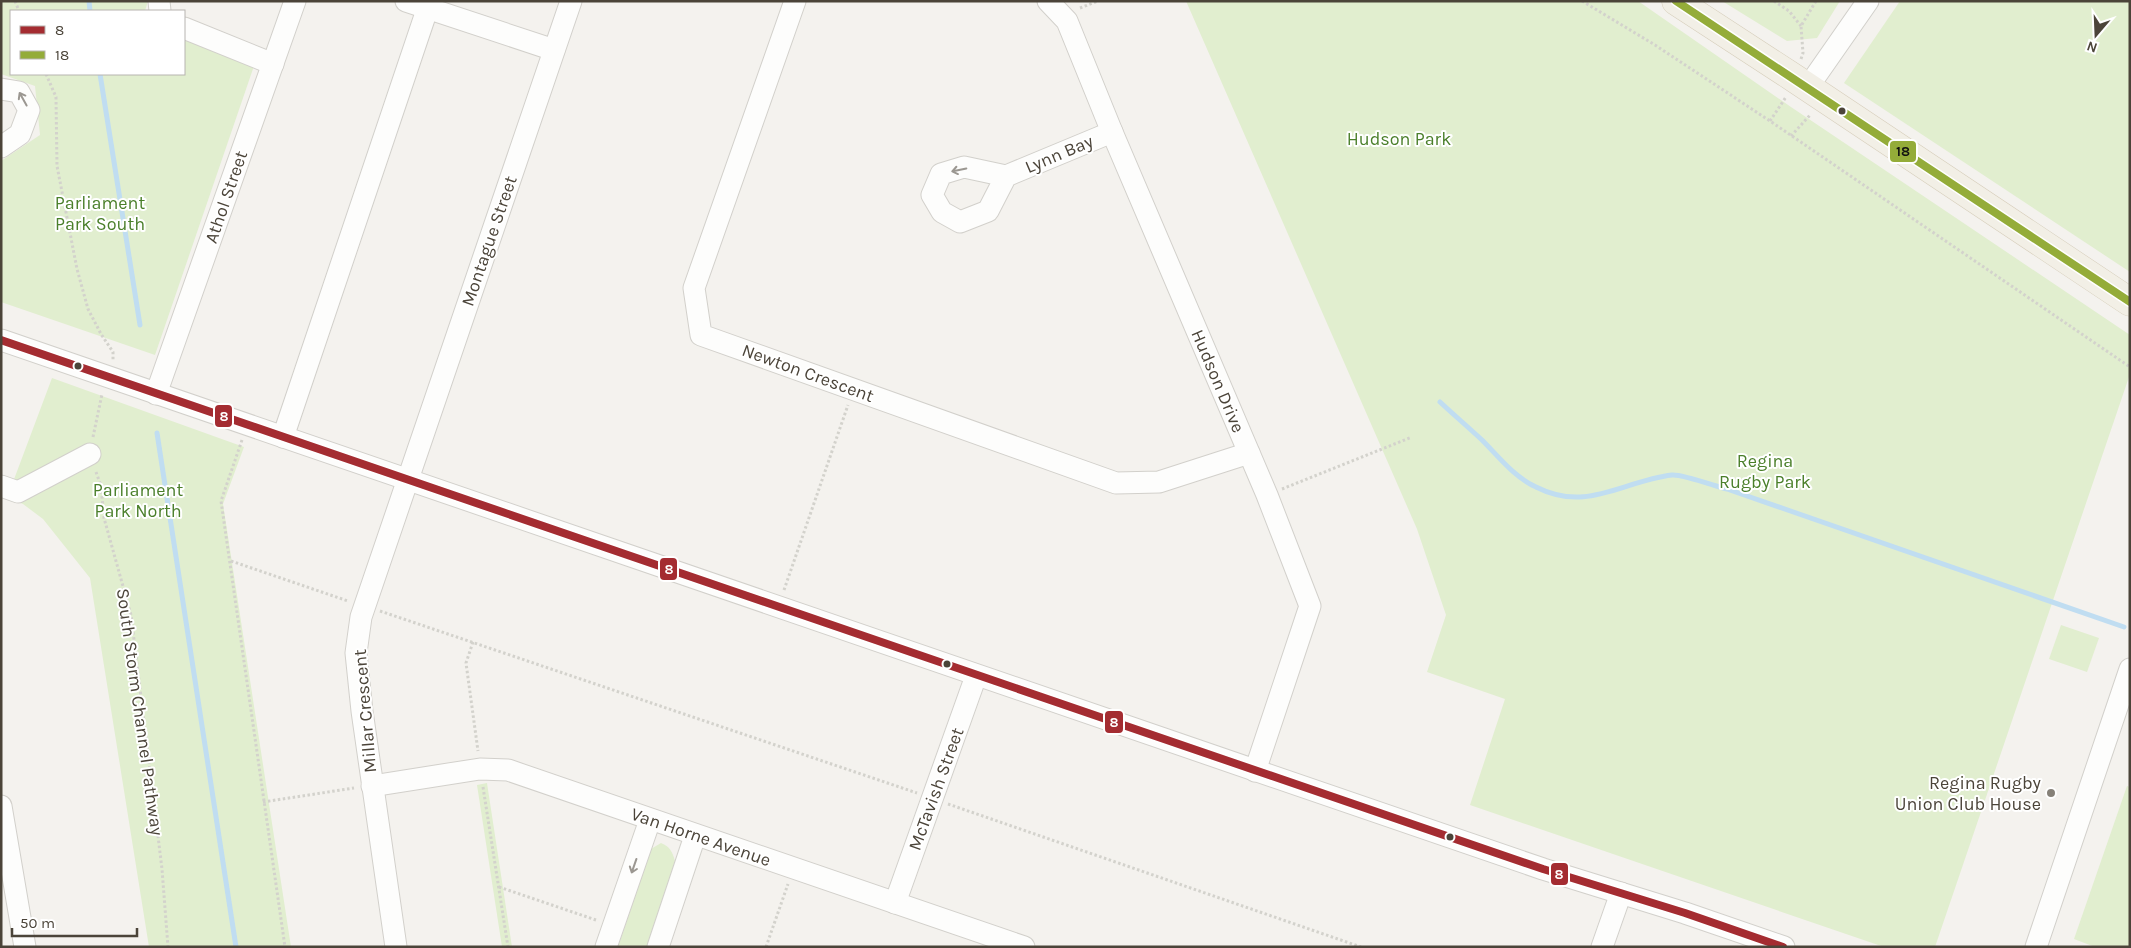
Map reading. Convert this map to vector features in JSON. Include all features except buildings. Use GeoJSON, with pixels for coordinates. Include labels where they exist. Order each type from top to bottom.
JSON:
{"type":"FeatureCollection","features":[{"type":"Feature","properties":{"kind":"main road"},"geometry":{"type":"LineString","coordinates":[[1676,1],[1806,95],[2130,302]]}},
{"type":"Feature","properties":{"kind":"street","name":"Athol Street"},"geometry":{"type":"LineString","coordinates":[[156,394],[295,1]]}},
{"type":"Feature","properties":{"kind":"street"},"geometry":{"type":"LineString","coordinates":[[406,1],[429,5],[554,50]]}},
{"type":"Feature","properties":{"kind":"street","name":"Montague Street"},"geometry":{"type":"LineString","coordinates":[[407,481],[571,1]]}},
{"type":"Feature","properties":{"kind":"street","name":"Newton Crescent"},"geometry":{"type":"LineString","coordinates":[[795,1],[694,288],[701,335],[1116,483],[1159,482],[1249,453]]}},
{"type":"Feature","properties":{"kind":"street","name":"Hudson Drive"},"geometry":{"type":"LineString","coordinates":[[1048,1],[1066,21],[1267,495],[1310,606],[1255,771]]}},
{"type":"Feature","properties":{"kind":"street"},"geometry":{"type":"LineString","coordinates":[[1806,95],[1868,1]]}},
{"type":"Feature","properties":{"kind":"street"},"geometry":{"type":"LineString","coordinates":[[283,437],[429,5]]}},
{"type":"Feature","properties":{"kind":"street"},"geometry":{"type":"LineString","coordinates":[[185,28],[273,64]]}},
{"type":"Feature","properties":{"kind":"street"},"geometry":{"type":"LineString","coordinates":[[1,89],[19,92],[29,110],[20,134],[1,147]]}},
{"type":"Feature","properties":{"kind":"street","name":"Lynn Bay"},"geometry":{"type":"LineString","coordinates":[[1006,176],[1112,132]]}},
{"type":"Feature","properties":{"kind":"street"},"geometry":{"type":"LineString","coordinates":[[1,340],[1543,870],[1621,893],[1784,947]]}},
{"type":"Feature","properties":{"kind":"street"},"geometry":{"type":"LineString","coordinates":[[1,486],[18,492],[90,454]]}},
{"type":"Feature","properties":{"kind":"street","name":"Millar Crescent"},"geometry":{"type":"LineString","coordinates":[[396,947],[372,786],[356,653],[365,606],[407,481]]}},
{"type":"Feature","properties":{"kind":"street"},"geometry":{"type":"LineString","coordinates":[[2036,947],[2130,670]]}},
{"type":"Feature","properties":{"kind":"street","name":"McTavish Street"},"geometry":{"type":"LineString","coordinates":[[895,903],[976,676]]}},
{"type":"Feature","properties":{"kind":"street","name":"Van Horne Avenue"},"geometry":{"type":"LineString","coordinates":[[372,786],[480,769],[508,770],[695,836],[1024,947]]}},
{"type":"Feature","properties":{"kind":"street"},"geometry":{"type":"LineString","coordinates":[[1,806],[25,947]]}},
{"type":"Feature","properties":{"kind":"street"},"geometry":{"type":"LineString","coordinates":[[606,947],[650,820]]}},
{"type":"Feature","properties":{"kind":"street"},"geometry":{"type":"LineString","coordinates":[[658,947],[695,836]]}},
{"type":"Feature","properties":{"kind":"street"},"geometry":{"type":"LineString","coordinates":[[1602,947],[1621,893]]}},
{"type":"Feature","properties":{"kind":"path"},"geometry":{"type":"LineString","coordinates":[[1582,1],[1655,45],[1770,121],[2130,367]]}},
{"type":"Feature","properties":{"kind":"path"},"geometry":{"type":"LineString","coordinates":[[1774,1],[1789,11],[1801,26],[1803,54]]}},
{"type":"Feature","properties":{"kind":"path"},"geometry":{"type":"LineString","coordinates":[[1801,26],[1816,1]]}},
{"type":"Feature","properties":{"kind":"path"},"geometry":{"type":"LineString","coordinates":[[46,75],[56,97],[57,166],[77,269],[88,309],[113,352],[114,358]]}},
{"type":"Feature","properties":{"kind":"path"},"geometry":{"type":"LineString","coordinates":[[1770,121],[1806,95]]}},
{"type":"Feature","properties":{"kind":"path"},"geometry":{"type":"LineString","coordinates":[[1791,136],[1806,95]]}},
{"type":"Feature","properties":{"kind":"path"},"geometry":{"type":"LineString","coordinates":[[778,608],[853,389]]}},
{"type":"Feature","properties":{"kind":"path"},"geometry":{"type":"LineString","coordinates":[[90,454],[102,393]]}},
{"type":"Feature","properties":{"kind":"path"},"geometry":{"type":"LineString","coordinates":[[247,425],[221,501],[285,947]]}},
{"type":"Feature","properties":{"kind":"path"},"geometry":{"type":"LineString","coordinates":[[1267,495],[1412,437]]}},
{"type":"Feature","properties":{"kind":"path","name":"South Storm Channel Pathway"},"geometry":{"type":"LineString","coordinates":[[90,454],[101,486],[104,518],[131,615],[162,869],[168,947]]}},
{"type":"Feature","properties":{"kind":"path"},"geometry":{"type":"LineString","coordinates":[[231,561],[473,642],[1362,947]]}},
{"type":"Feature","properties":{"kind":"path"},"geometry":{"type":"LineString","coordinates":[[473,642],[466,663],[480,769],[508,947]]}},
{"type":"Feature","properties":{"kind":"path"},"geometry":{"type":"LineString","coordinates":[[263,802],[372,786]]}},
{"type":"Feature","properties":{"kind":"path"},"geometry":{"type":"LineString","coordinates":[[766,947],[794,869]]}},
{"type":"Feature","properties":{"kind":"path"},"geometry":{"type":"LineString","coordinates":[[499,887],[613,926]]}},
{"type":"Feature","properties":{"kind":"green space","name":"Parliament Park South"},"geometry":{"type":"Polygon","coordinates":[[[1,1],[148,1],[145,10],[10,10],[10,75],[185,75],[185,38],[255,63],[155,355],[1,302],[1,161],[40,135],[35,86],[1,74],[1,1]]]}},
{"type":"Feature","properties":{"kind":"green space","name":"Regina Rugby Park"},"geometry":{"type":"Polygon","coordinates":[[[1186,1],[1638,1],[1791,107],[2130,335],[2130,374],[1935,947],[1884,947],[1470,805],[1505,699],[1427,672],[1446,615],[1417,529],[1186,1]]]}},
{"type":"Feature","properties":{"kind":"green space"},"geometry":{"type":"Polygon","coordinates":[[[1722,1],[1840,1],[1817,38],[1787,41],[1722,1]]]}},
{"type":"Feature","properties":{"kind":"green space"},"geometry":{"type":"Polygon","coordinates":[[[1900,1],[2130,1],[2130,272],[1844,83],[1900,1]]]}},
{"type":"Feature","properties":{"kind":"green space","name":"Parliament Park North"},"geometry":{"type":"Polygon","coordinates":[[[52,378],[244,447],[223,504],[291,947],[149,947],[90,578],[43,519],[23,504],[7,498],[52,378]]]}},
{"type":"Feature","properties":{"kind":"green space"},"geometry":{"type":"Polygon","coordinates":[[[2061,625],[2099,638],[2087,672],[2049,659],[2061,625]]]}},
{"type":"Feature","properties":{"kind":"green space"},"geometry":{"type":"Polygon","coordinates":[[[487,783],[512,947],[502,947],[477,785],[487,783]]]}},
{"type":"Feature","properties":{"kind":"green space"},"geometry":{"type":"Polygon","coordinates":[[[2127,786],[2130,787],[2130,947],[2095,947],[2074,939],[2127,786]]]}},
{"type":"Feature","properties":{"kind":"green space"},"geometry":{"type":"Polygon","coordinates":[[[661,843],[667,846],[675,861],[648,947],[618,947],[651,849],[661,843]]]}},
{"type":"Feature","properties":{"kind":"waterway"},"geometry":{"type":"LineString","coordinates":[[89,1],[90,10]]}},
{"type":"Feature","properties":{"kind":"waterway"},"geometry":{"type":"LineString","coordinates":[[100,75],[140,325]]}},
{"type":"Feature","properties":{"kind":"waterway"},"geometry":{"type":"LineString","coordinates":[[1440,402],[1521,478],[1536,487],[1554,494],[1572,497],[1588,496],[1654,478],[1672,475],[1683,476],[1727,489],[2124,627]]}},
{"type":"Feature","properties":{"kind":"waterway"},"geometry":{"type":"LineString","coordinates":[[157,433],[236,947]]}},
{"type":"Feature","properties":{"kind":"transit line","name":"18"},"geometry":{"type":"LineString","coordinates":[[1676,1],[2130,302]]}},
{"type":"Feature","properties":{"kind":"transit line","name":"8"},"geometry":{"type":"LineString","coordinates":[[1,340],[1543,869],[1685,913],[1783,947]]}},
{"type":"Feature","properties":{"kind":"place","name":"Regina Rugby Union Club House"},"geometry":{"type":"Point","coordinates":[2051,793]}},
{"type":"Feature","properties":{"kind":"park label","name":"Hudson Park"},"geometry":{"type":"Point","coordinates":[1399,139]}}]}
